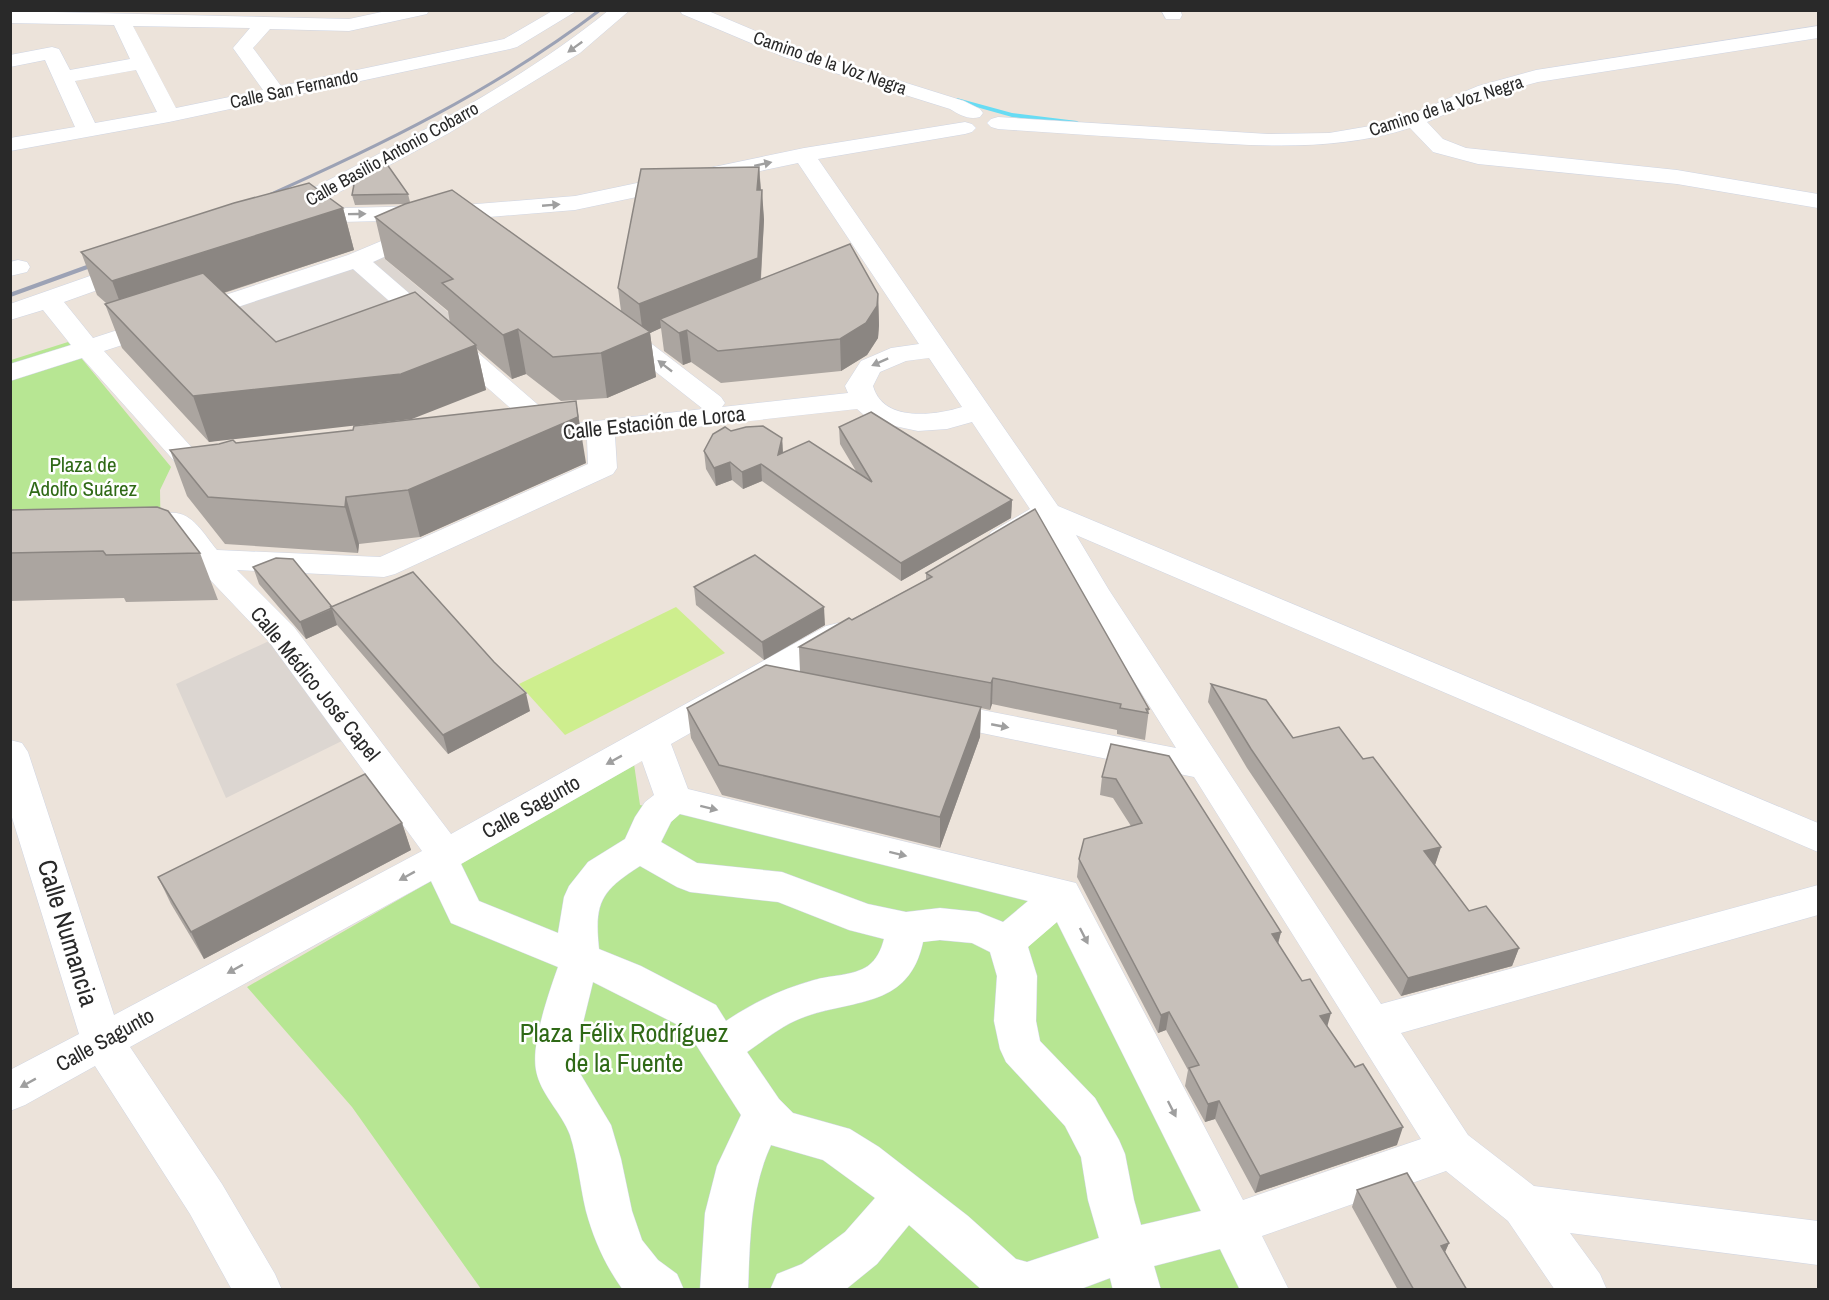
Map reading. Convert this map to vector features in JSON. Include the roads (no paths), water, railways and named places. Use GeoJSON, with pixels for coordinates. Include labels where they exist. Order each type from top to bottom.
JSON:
{"type":"FeatureCollection","features":[{"type":"Feature","properties":{"kind":"street"},"geometry":{"type":"LineString","coordinates":[[10,17],[265,23],[420,10]]}},
{"type":"Feature","properties":{"kind":"street","name":"Calle San Fernando"},"geometry":{"type":"LineString","coordinates":[[10,145],[169,116],[510,44],[569,10]]}},
{"type":"Feature","properties":{"kind":"street","name":"Calle Basilio Antonio Cobarro"},"geometry":{"type":"LineString","coordinates":[[272,218],[442,129],[573,49],[621,10]]}},
{"type":"Feature","properties":{"kind":"street","name":"Camino de la Voz Negra"},"geometry":{"type":"LineString","coordinates":[[689,10],[791,53],[957,105],[969,121],[985,130],[998,123],[1111,132],[1300,141],[1359,135],[1414,120],[1485,90],[1536,76],[1818,32]]}},
{"type":"Feature","properties":{"kind":"street"},"geometry":{"type":"LineString","coordinates":[[343,18],[388,69]]}},
{"type":"Feature","properties":{"kind":"street"},"geometry":{"type":"LineString","coordinates":[[120,19],[140,63],[169,116]]}},
{"type":"Feature","properties":{"kind":"street"},"geometry":{"type":"LineString","coordinates":[[265,23],[243,48],[276,93]]}},
{"type":"Feature","properties":{"kind":"street"},"geometry":{"type":"LineString","coordinates":[[10,61],[52,53],[88,132]]}},
{"type":"Feature","properties":{"kind":"street"},"geometry":{"type":"LineString","coordinates":[[64,77],[140,63]]}},
{"type":"Feature","properties":{"kind":"street"},"geometry":{"type":"LineString","coordinates":[[1414,120],[1432,143],[1447,151],[1478,157],[1677,177],[1818,201]]}},
{"type":"Feature","properties":{"kind":"street","name":"Camino de la Voz Negra"},"geometry":{"type":"LineString","coordinates":[[272,218],[464,212],[575,203],[969,121]]}},
{"type":"Feature","properties":{"kind":"street"},"geometry":{"type":"LineString","coordinates":[[804,155],[862,260],[937,349],[1047,512],[1095,592],[1452,1149],[1524,1206],[1582,1290]]}},
{"type":"Feature","properties":{"kind":"street"},"geometry":{"type":"LineString","coordinates":[[10,373],[357,260],[464,212],[492,234]]}},
{"type":"Feature","properties":{"kind":"street"},"geometry":{"type":"LineString","coordinates":[[10,313],[158,260]]}},
{"type":"Feature","properties":{"kind":"street"},"geometry":{"type":"LineString","coordinates":[[357,260],[541,422]]}},
{"type":"Feature","properties":{"kind":"street"},"geometry":{"type":"LineString","coordinates":[[49,300],[88,349],[192,467],[239,462]]}},
{"type":"Feature","properties":{"kind":"street"},"geometry":{"type":"LineString","coordinates":[[604,319],[652,343],[711,403]]}},
{"type":"Feature","properties":{"kind":"street"},"geometry":{"type":"LineString","coordinates":[[937,349],[900,354],[870,367],[861,393],[881,415],[918,423],[947,421],[978,411]]}},
{"type":"Feature","properties":{"kind":"street","name":"Calle Estación de Lorca"},"geometry":{"type":"LineString","coordinates":[[861,393],[600,430],[507,433],[541,422],[711,403],[861,393]]}},
{"type":"Feature","properties":{"kind":"street"},"geometry":{"type":"LineString","coordinates":[[208,559],[384,567],[603,468],[600,430]]}},
{"type":"Feature","properties":{"kind":"street"},"geometry":{"type":"LineString","coordinates":[[972,557],[1047,512]]}},
{"type":"Feature","properties":{"kind":"street"},"geometry":{"type":"LineString","coordinates":[[1047,512],[1818,838]]}},
{"type":"Feature","properties":{"kind":"street","name":"Calle Médico José Capel"},"geometry":{"type":"LineString","coordinates":[[175,520],[208,559],[282,635],[442,857],[465,912],[627,978],[701,1017],[764,1113],[780,1129],[834,1143],[863,1161],[951,1231],[1002,1277],[1026,1287]]}},
{"type":"Feature","properties":{"kind":"street","name":"Calle Sagunto"},"geometry":{"type":"LineString","coordinates":[[10,1092],[442,857],[866,619]]}},
{"type":"Feature","properties":{"kind":"street"},"geometry":{"type":"LineString","coordinates":[[757,679],[803,687]]}},
{"type":"Feature","properties":{"kind":"street"},"geometry":{"type":"LineString","coordinates":[[906,707],[1207,767]]}},
{"type":"Feature","properties":{"kind":"street"},"geometry":{"type":"LineString","coordinates":[[651,739],[673,799]]}},
{"type":"Feature","properties":{"kind":"street","name":"Calle Numancia"},"geometry":{"type":"LineString","coordinates":[[10,752],[102,1041],[206,1199],[258,1290]]}},
{"type":"Feature","properties":{"kind":"street"},"geometry":{"type":"LineString","coordinates":[[660,1290],[640,1276],[623,1252],[609,1211],[599,1159],[589,1125],[569,1095],[557,1070],[559,1035],[568,995],[580,960],[577,927],[583,897],[601,872],[640,848],[648,827],[658,812],[673,799]]}},
{"type":"Feature","properties":{"kind":"street"},"geometry":{"type":"LineString","coordinates":[[673,799],[1062,894],[1265,1290]]}},
{"type":"Feature","properties":{"kind":"street"},"geometry":{"type":"LineString","coordinates":[[640,848],[690,878],[782,887],[863,919],[906,928],[940,924],[978,928],[1007,942],[1017,975],[1015,1021],[1021,1049],[1080,1112],[1103,1154],[1111,1200],[1132,1271]]}},
{"type":"Feature","properties":{"kind":"street"},"geometry":{"type":"LineString","coordinates":[[1007,942],[1062,894]]}},
{"type":"Feature","properties":{"kind":"street"},"geometry":{"type":"LineString","coordinates":[[1372,1024],[1818,900]]}},
{"type":"Feature","properties":{"kind":"street"},"geometry":{"type":"LineString","coordinates":[[721,1047],[758,1022],[800,1001],[852,991],[883,977],[897,963],[904,946],[906,928]]}},
{"type":"Feature","properties":{"kind":"street"},"geometry":{"type":"LineString","coordinates":[[724,1290],[730,1203],[739,1166],[764,1113]]}},
{"type":"Feature","properties":{"kind":"street"},"geometry":{"type":"LineString","coordinates":[[1026,1287],[1132,1271],[1231,1225],[1452,1149]]}},
{"type":"Feature","properties":{"kind":"street"},"geometry":{"type":"LineString","coordinates":[[794,1290],[816,1283],[861,1248],[906,1195]]}},
{"type":"Feature","properties":{"kind":"street"},"geometry":{"type":"LineString","coordinates":[[1524,1206],[1818,1243]]}},
{"type":"Feature","properties":{"kind":"waterway"},"geometry":{"type":"LineString","coordinates":[[957,100],[1012,115],[1077,123]]}},
{"type":"Feature","properties":{"kind":"railway"},"geometry":{"type":"LineString","coordinates":[[260,199],[436,115],[519,66],[600,10]]}},
{"type":"Feature","properties":{"kind":"railway"},"geometry":{"type":"LineString","coordinates":[[10,295],[101,262]]}},
{"type":"Feature","properties":{"kind":"park label","name":"Plaza de Adolfo Suárez"},"geometry":{"type":"Point","coordinates":[83,477]}},
{"type":"Feature","properties":{"kind":"park label","name":"Plaza Félix Rodríguez de la Fuente"},"geometry":{"type":"Point","coordinates":[624,1048]}}]}
